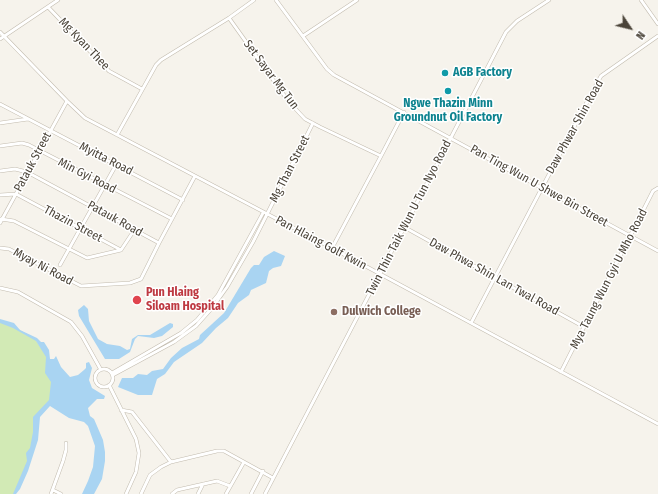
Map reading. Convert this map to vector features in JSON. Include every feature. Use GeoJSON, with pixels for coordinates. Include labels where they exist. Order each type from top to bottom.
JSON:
{"type":"FeatureCollection","features":[{"type":"Feature","properties":{"kind":"street"},"geometry":{"type":"LineString","coordinates":[[0,39],[3,35],[58,0]]}},
{"type":"Feature","properties":{"kind":"street"},"geometry":{"type":"LineString","coordinates":[[117,135],[156,65],[161,60],[229,18],[254,0]]}},
{"type":"Feature","properties":{"kind":"street","name":"Pan Ting Wun U Shwe Bin Street"},"geometry":{"type":"LineString","coordinates":[[276,0],[330,72],[658,251]]}},
{"type":"Feature","properties":{"kind":"street"},"geometry":{"type":"LineString","coordinates":[[303,36],[357,0]]}},
{"type":"Feature","properties":{"kind":"street","name":"Twin Thin Taik Wun U Tun Nyo Road"},"geometry":{"type":"LineString","coordinates":[[265,494],[506,32],[517,21],[549,0]]}},
{"type":"Feature","properties":{"kind":"street"},"geometry":{"type":"LineString","coordinates":[[641,0],[658,24]]}},
{"type":"Feature","properties":{"kind":"street","name":"Mg Kyan Thee"},"geometry":{"type":"LineString","coordinates":[[48,7],[109,71],[142,89]]}},
{"type":"Feature","properties":{"kind":"street","name":"Set Sayar Mg Tun"},"geometry":{"type":"LineString","coordinates":[[229,18],[289,102],[305,118],[381,156]]}},
{"type":"Feature","properties":{"kind":"street","name":"Pan Hlaing Golf Kwin"},"geometry":{"type":"LineString","coordinates":[[0,32],[66,101],[85,118],[332,248],[658,424]]}},
{"type":"Feature","properties":{"kind":"street","name":"Daw Phwar Shin Road"},"geometry":{"type":"LineString","coordinates":[[471,323],[602,76],[658,36]]}},
{"type":"Feature","properties":{"kind":"street","name":"Patauk Street"},"geometry":{"type":"LineString","coordinates":[[0,223],[66,101]]}},
{"type":"Feature","properties":{"kind":"street","name":"Myitta Road"},"geometry":{"type":"LineString","coordinates":[[0,104],[183,200]]}},
{"type":"Feature","properties":{"kind":"street"},"geometry":{"type":"LineString","coordinates":[[332,248],[404,112]]}},
{"type":"Feature","properties":{"kind":"street"},"geometry":{"type":"LineString","coordinates":[[0,123],[28,119]]}},
{"type":"Feature","properties":{"kind":"street","name":"Mg Than Street"},"geometry":{"type":"LineString","coordinates":[[113,374],[174,342],[196,326],[212,308],[227,287],[267,215],[313,123]]}},
{"type":"Feature","properties":{"kind":"street","name":"Min Gyi Road"},"geometry":{"type":"LineString","coordinates":[[0,146],[22,143],[39,150],[172,219]]}},
{"type":"Feature","properties":{"kind":"street"},"geometry":{"type":"LineString","coordinates":[[60,266],[80,227],[116,165]]}},
{"type":"Feature","properties":{"kind":"street","name":"Patauk Road"},"geometry":{"type":"LineString","coordinates":[[0,171],[15,169],[27,172],[159,243]]}},
{"type":"Feature","properties":{"kind":"street"},"geometry":{"type":"LineString","coordinates":[[159,243],[195,176]]}},
{"type":"Feature","properties":{"kind":"street","name":"Mya Taung Wun Gyi U Mho Road"},"geometry":{"type":"LineString","coordinates":[[561,372],[631,237],[653,191],[658,188]]}},
{"type":"Feature","properties":{"kind":"street"},"geometry":{"type":"LineString","coordinates":[[0,195],[16,194]]}},
{"type":"Feature","properties":{"kind":"street","name":"Thazin Street"},"geometry":{"type":"LineString","coordinates":[[16,194],[122,250]]}},
{"type":"Feature","properties":{"kind":"street"},"geometry":{"type":"LineString","coordinates":[[113,374],[181,333],[197,320],[218,295],[263,213]]}},
{"type":"Feature","properties":{"kind":"street"},"geometry":{"type":"LineString","coordinates":[[1,219],[14,221],[87,258],[122,250],[134,229]]}},
{"type":"Feature","properties":{"kind":"street","name":"Daw Phwa Shin Lan Twal Road"},"geometry":{"type":"LineString","coordinates":[[404,227],[584,327]]}},
{"type":"Feature","properties":{"kind":"street","name":"Myay Ni Road"},"geometry":{"type":"LineString","coordinates":[[0,248],[9,249],[81,286],[130,283],[141,279],[159,243]]}},
{"type":"Feature","properties":{"kind":"street"},"geometry":{"type":"LineString","coordinates":[[0,288],[18,292],[71,322],[82,336],[101,370]]}},
{"type":"Feature","properties":{"kind":"street"},"geometry":{"type":"LineString","coordinates":[[107,369],[113,374],[113,380],[109,385],[101,386],[97,383],[96,375],[101,370],[107,369]]}},
{"type":"Feature","properties":{"kind":"street"},"geometry":{"type":"LineString","coordinates":[[109,385],[136,439],[139,453],[136,472],[126,494]]}},
{"type":"Feature","properties":{"kind":"street"},"geometry":{"type":"LineString","coordinates":[[121,410],[132,412],[171,462]]}},
{"type":"Feature","properties":{"kind":"street"},"geometry":{"type":"LineString","coordinates":[[51,494],[63,461],[66,450],[66,442]]}},
{"type":"Feature","properties":{"kind":"street"},"geometry":{"type":"LineString","coordinates":[[141,494],[154,471],[171,462],[217,451],[224,451],[274,478]]}},
{"type":"Feature","properties":{"kind":"street"},"geometry":{"type":"LineString","coordinates":[[226,494],[244,462]]}},
{"type":"Feature","properties":{"kind":"street"},"geometry":{"type":"LineString","coordinates":[[251,494],[262,472]]}},
{"type":"Feature","properties":{"kind":"street"},"geometry":{"type":"LineString","coordinates":[[172,494],[177,490],[217,481],[230,486]]}},
{"type":"Feature","properties":{"kind":"street"},"geometry":{"type":"LineString","coordinates":[[198,494],[203,484]]}},
{"type":"Feature","properties":{"kind":"street"},"geometry":{"type":"LineString","coordinates":[[53,490],[61,494]]}},
{"type":"Feature","properties":{"kind":"green space"},"geometry":{"type":"Polygon","coordinates":[[[0,322],[10,324],[35,339],[63,381],[37,418],[32,452],[14,494],[0,494],[0,322]]]}},
{"type":"Feature","properties":{"kind":"water"},"geometry":{"type":"Polygon","coordinates":[[[274,251],[285,256],[281,266],[273,268],[269,271],[266,283],[251,290],[249,295],[238,303],[228,318],[202,343],[174,362],[165,374],[157,379],[152,395],[138,395],[118,387],[122,378],[133,378],[138,374],[147,375],[152,371],[163,369],[171,358],[182,348],[199,339],[200,335],[224,313],[251,268],[254,265],[259,265],[264,257],[274,251]]]}},
{"type":"Feature","properties":{"kind":"water"},"geometry":{"type":"Polygon","coordinates":[[[84,305],[88,309],[89,321],[98,339],[107,344],[120,346],[127,350],[130,349],[132,339],[138,335],[150,335],[170,323],[173,324],[173,327],[162,336],[154,338],[138,336],[135,339],[130,352],[119,359],[105,359],[79,316],[78,310],[84,305]]]}},
{"type":"Feature","properties":{"kind":"water"},"geometry":{"type":"Polygon","coordinates":[[[0,319],[14,323],[20,330],[37,338],[41,342],[44,342],[49,350],[50,359],[54,359],[56,356],[61,367],[70,377],[78,375],[86,368],[86,363],[89,362],[92,368],[89,380],[92,388],[105,396],[104,399],[97,399],[88,408],[90,416],[94,419],[103,440],[105,452],[102,479],[94,494],[82,494],[93,467],[95,446],[88,426],[84,422],[69,418],[50,406],[40,417],[38,440],[28,471],[20,489],[16,494],[13,494],[27,461],[26,453],[30,448],[33,432],[33,417],[49,400],[51,382],[45,373],[46,357],[36,341],[13,328],[0,323],[0,319]]]}},
{"type":"Feature","properties":{"kind":"place","name":"AGB Factory"},"geometry":{"type":"Point","coordinates":[445,73]}},
{"type":"Feature","properties":{"kind":"place","name":"Ngwe Thazin Minn Groundnut Oil Factory"},"geometry":{"type":"Point","coordinates":[448,91]}},
{"type":"Feature","properties":{"kind":"place","name":"Pun Hlaing Siloam Hospital"},"geometry":{"type":"Point","coordinates":[137,300]}},
{"type":"Feature","properties":{"kind":"place","name":"Dulwich College"},"geometry":{"type":"Point","coordinates":[334,312]}}]}
